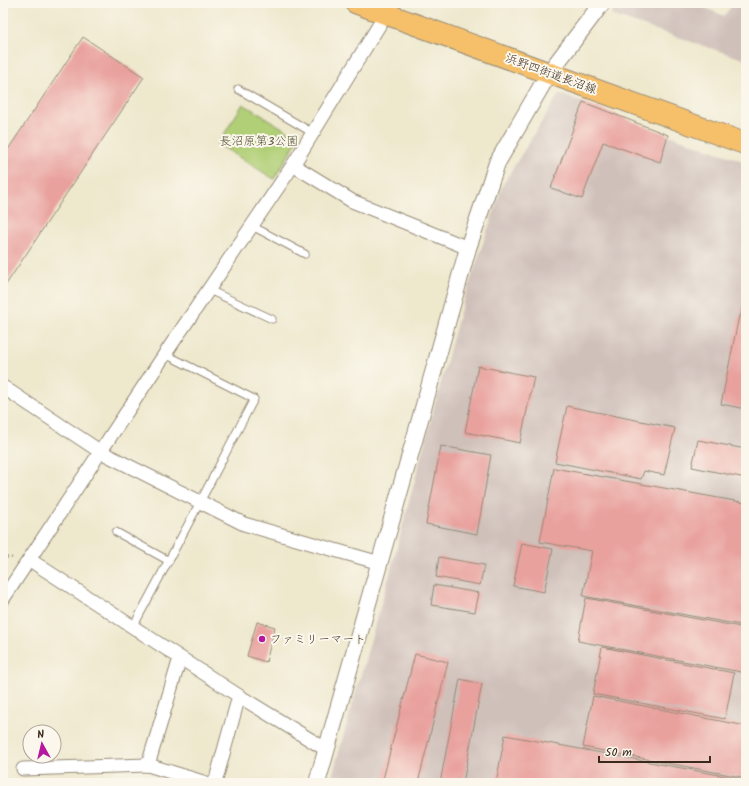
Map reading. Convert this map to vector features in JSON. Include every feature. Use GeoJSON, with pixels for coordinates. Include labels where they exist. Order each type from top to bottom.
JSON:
{"type":"FeatureCollection","features":[{"type":"Feature","properties":{"kind":"main road","name":"浜野四街道長沼線"},"geometry":{"type":"LineString","coordinates":[[356,3],[389,8],[549,74],[746,144]]}},
{"type":"Feature","properties":{"kind":"street"},"geometry":{"type":"LineString","coordinates":[[317,783],[468,248],[497,163],[549,74],[602,3]]}},
{"type":"Feature","properties":{"kind":"street"},"geometry":{"type":"LineString","coordinates":[[3,598],[30,560],[165,354],[293,165],[389,8]]}},
{"type":"Feature","properties":{"kind":"street"},"geometry":{"type":"LineString","coordinates":[[293,165],[352,201],[468,248]]}},
{"type":"Feature","properties":{"kind":"street"},"geometry":{"type":"LineString","coordinates":[[3,387],[100,452],[244,524],[380,563]]}},
{"type":"Feature","properties":{"kind":"street"},"geometry":{"type":"LineString","coordinates":[[30,560],[239,696],[327,750]]}},
{"type":"Feature","properties":{"kind":"street"},"geometry":{"type":"LineString","coordinates":[[148,765],[180,658]]}},
{"type":"Feature","properties":{"kind":"street"},"geometry":{"type":"LineString","coordinates":[[215,783],[239,696]]}},
{"type":"Feature","properties":{"kind":"street"},"geometry":{"type":"LineString","coordinates":[[24,769],[148,765],[206,783]]}},
{"type":"Feature","properties":{"kind":"lane"},"geometry":{"type":"LineString","coordinates":[[3,7],[6,3]]}},
{"type":"Feature","properties":{"kind":"lane"},"geometry":{"type":"LineString","coordinates":[[238,89],[313,133]]}},
{"type":"Feature","properties":{"kind":"lane"},"geometry":{"type":"LineString","coordinates":[[252,226],[304,254]]}},
{"type":"Feature","properties":{"kind":"lane"},"geometry":{"type":"LineString","coordinates":[[209,290],[272,318]]}},
{"type":"Feature","properties":{"kind":"lane"},"geometry":{"type":"LineString","coordinates":[[134,627],[254,399],[165,354]]}},
{"type":"Feature","properties":{"kind":"lane"},"geometry":{"type":"LineString","coordinates":[[116,532],[169,561]]}},
{"type":"Feature","properties":{"kind":"shaded area"},"geometry":{"type":"Polygon","coordinates":[[[617,3],[694,3],[724,16],[734,3],[746,3],[746,60],[611,15],[617,3]]]}},
{"type":"Feature","properties":{"kind":"shaded area"},"geometry":{"type":"Polygon","coordinates":[[[559,94],[668,135],[746,162],[746,783],[330,783],[391,569],[459,315],[503,184],[559,94]]]}},
{"type":"Feature","properties":{"kind":"green space","name":"長沼原第3公園"},"geometry":{"type":"Polygon","coordinates":[[[243,104],[299,138],[274,179],[218,144],[243,104]]]}},
{"type":"Feature","properties":{"kind":"building"},"geometry":{"type":"Polygon","coordinates":[[[83,37],[144,77],[3,289],[3,157],[83,37]]]}},
{"type":"Feature","properties":{"kind":"building"},"geometry":{"type":"Polygon","coordinates":[[[583,102],[668,135],[660,162],[603,142],[582,199],[551,188],[583,102]]]}},
{"type":"Feature","properties":{"kind":"building"},"geometry":{"type":"Polygon","coordinates":[[[746,293],[746,316],[741,315],[746,293]]]}},
{"type":"Feature","properties":{"kind":"building"},"geometry":{"type":"Polygon","coordinates":[[[739,316],[746,318],[746,409],[721,404],[739,316]]]}},
{"type":"Feature","properties":{"kind":"building"},"geometry":{"type":"Polygon","coordinates":[[[478,366],[534,377],[520,443],[465,432],[478,366]]]}},
{"type":"Feature","properties":{"kind":"building"},"geometry":{"type":"Polygon","coordinates":[[[567,406],[675,428],[664,475],[644,471],[641,479],[555,462],[567,406]]]}},
{"type":"Feature","properties":{"kind":"building"},"geometry":{"type":"Polygon","coordinates":[[[698,440],[746,449],[746,478],[692,467],[698,440]]]}},
{"type":"Feature","properties":{"kind":"building"},"geometry":{"type":"Polygon","coordinates":[[[441,446],[491,455],[477,534],[426,524],[441,446]]]}},
{"type":"Feature","properties":{"kind":"building"},"geometry":{"type":"Polygon","coordinates":[[[554,468],[746,503],[746,626],[583,596],[592,551],[540,542],[554,468]]]}},
{"type":"Feature","properties":{"kind":"building"},"geometry":{"type":"Polygon","coordinates":[[[522,543],[553,549],[544,592],[513,586],[522,543]]]}},
{"type":"Feature","properties":{"kind":"building"},"geometry":{"type":"Polygon","coordinates":[[[439,557],[484,565],[480,585],[436,577],[439,557]]]}},
{"type":"Feature","properties":{"kind":"building"},"geometry":{"type":"Polygon","coordinates":[[[434,585],[479,593],[475,612],[431,605],[434,585]]]}},
{"type":"Feature","properties":{"kind":"building"},"geometry":{"type":"Polygon","coordinates":[[[586,598],[746,628],[746,673],[578,641],[586,598]]]}},
{"type":"Feature","properties":{"kind":"building"},"geometry":{"type":"Polygon","coordinates":[[[257,622],[275,627],[266,662],[247,656],[257,622]]]}},
{"type":"Feature","properties":{"kind":"building"},"geometry":{"type":"Polygon","coordinates":[[[602,647],[734,673],[725,719],[593,694],[602,647]]]}},
{"type":"Feature","properties":{"kind":"building"},"geometry":{"type":"Polygon","coordinates":[[[415,654],[448,662],[418,783],[382,783],[415,654]]]}},
{"type":"Feature","properties":{"kind":"building"},"geometry":{"type":"Polygon","coordinates":[[[460,679],[482,684],[463,783],[440,783],[460,679]]]}},
{"type":"Feature","properties":{"kind":"building"},"geometry":{"type":"Polygon","coordinates":[[[593,696],[746,726],[746,778],[583,747],[593,696]]]}},
{"type":"Feature","properties":{"kind":"building"},"geometry":{"type":"Polygon","coordinates":[[[505,735],[746,780],[746,783],[496,783],[505,735]]]}},
{"type":"Feature","properties":{"kind":"place","name":"ファミリーマート"},"geometry":{"type":"Point","coordinates":[262,639]}}]}
